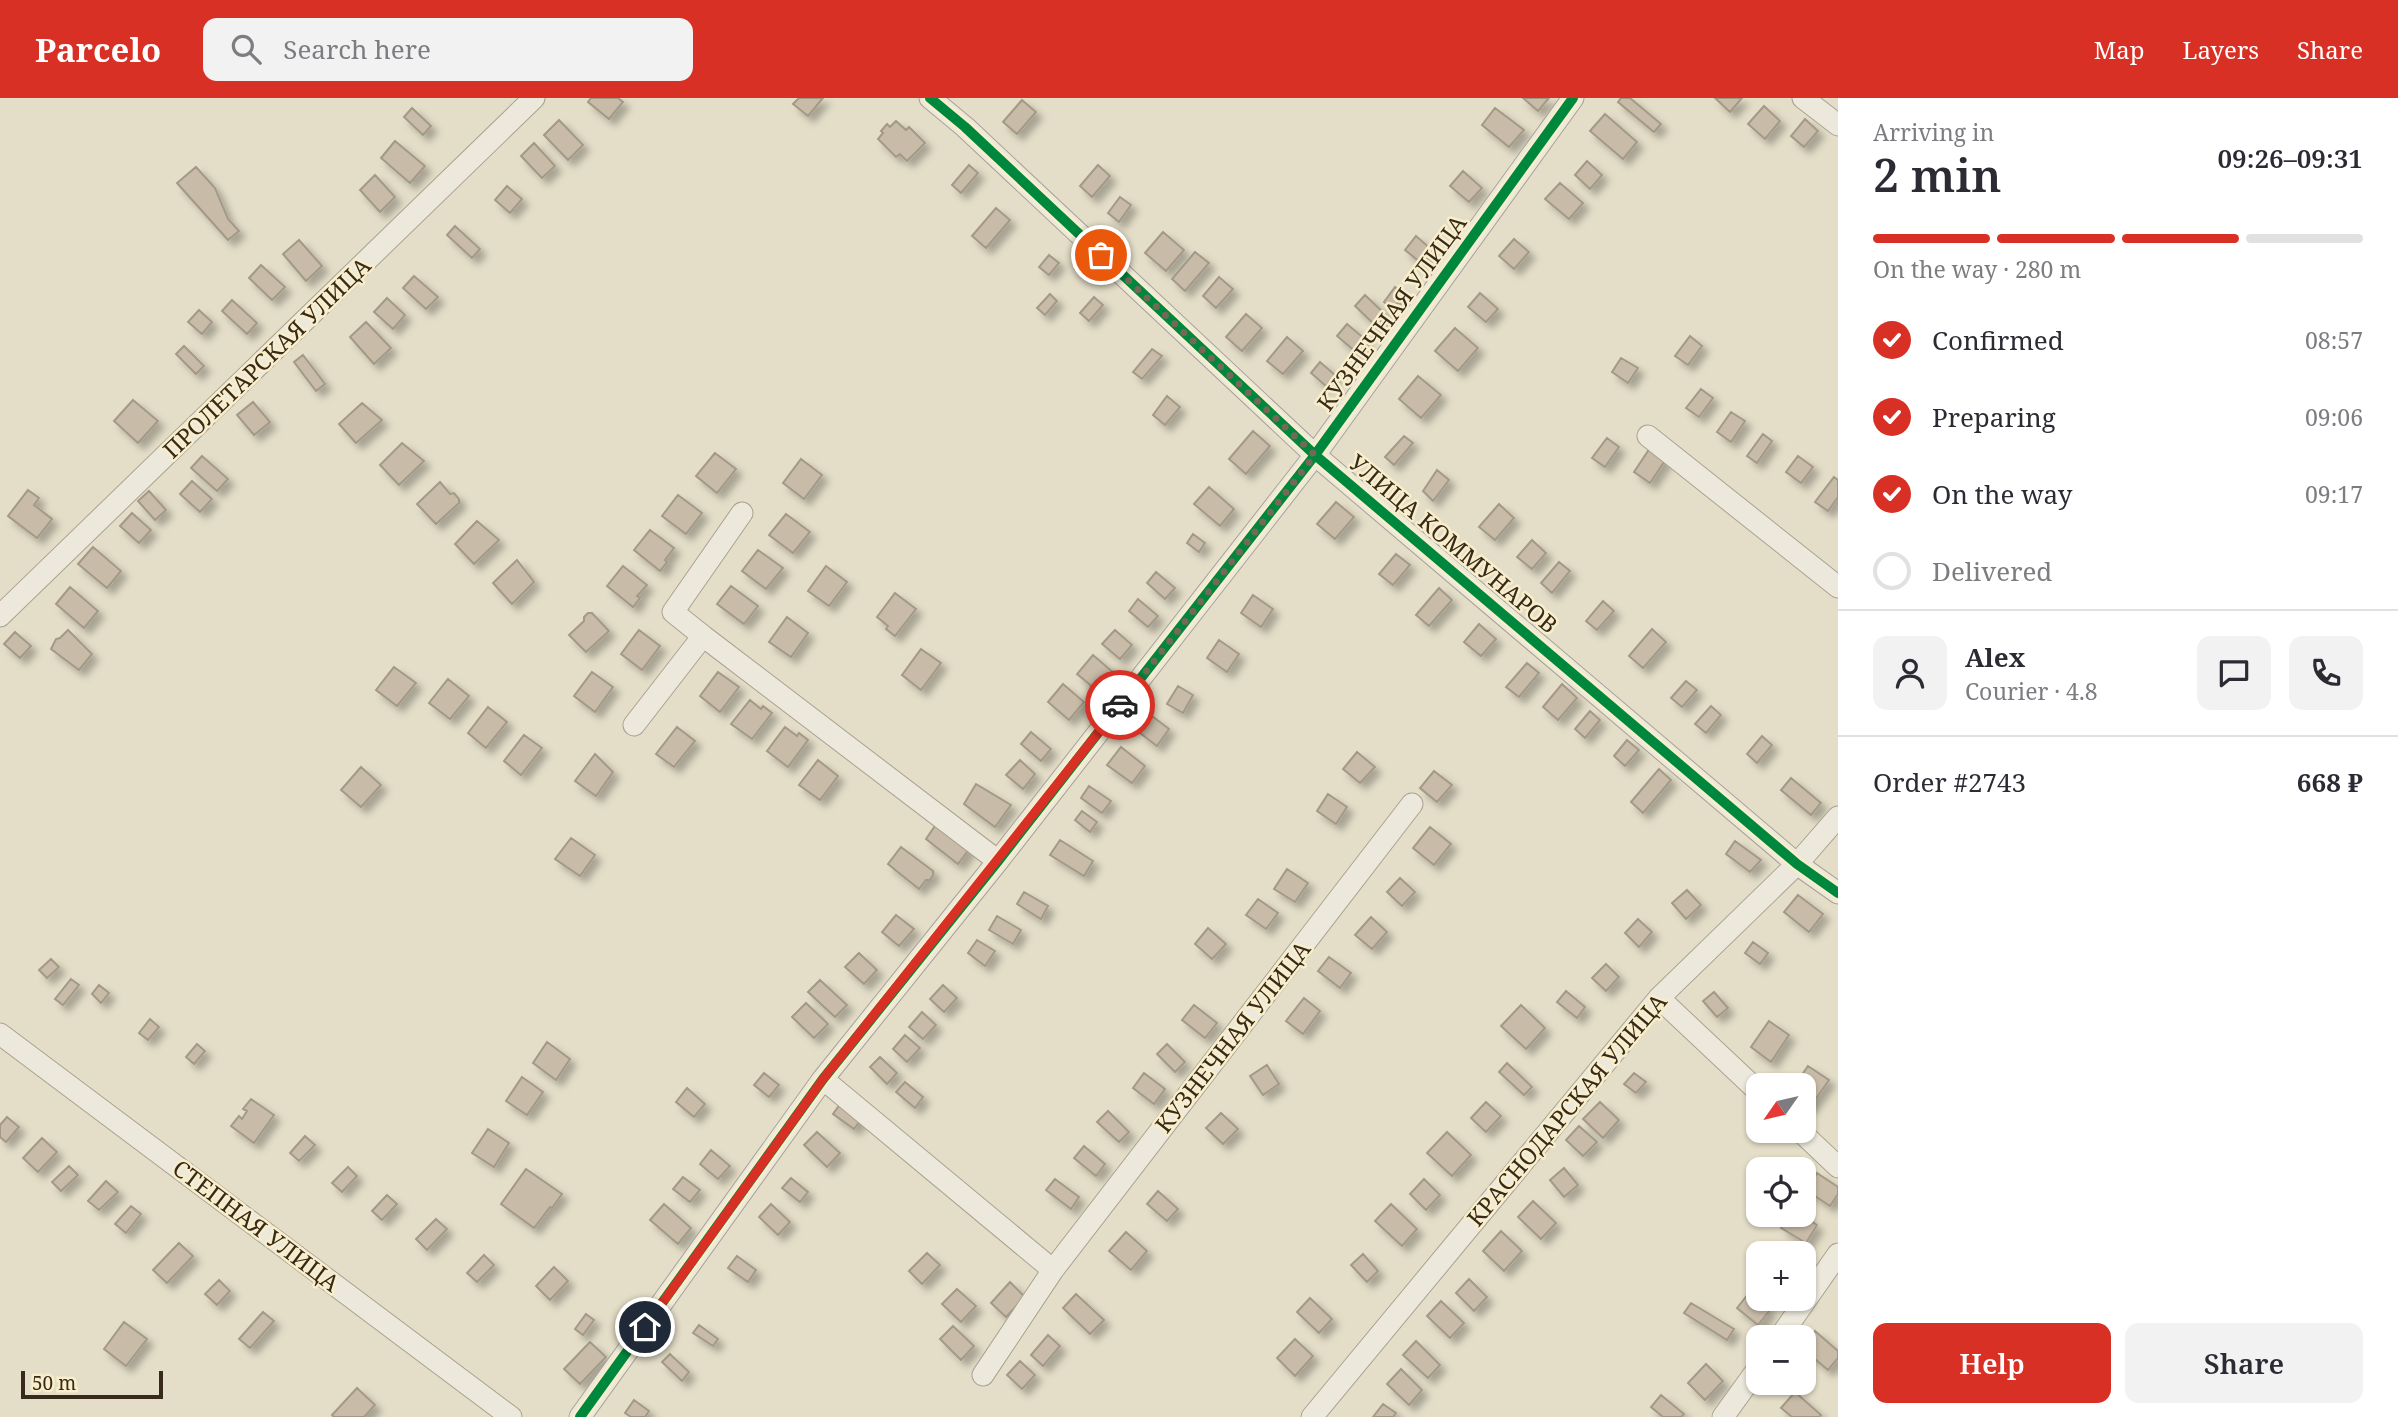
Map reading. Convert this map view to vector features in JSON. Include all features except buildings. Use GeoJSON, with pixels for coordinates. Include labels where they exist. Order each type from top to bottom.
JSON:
{"type":"FeatureCollection","features":[{"type":"Feature","properties":{"kind":"street","name":"ПРОЛЕТАРСКАЯ УЛИЦА"},"geometry":{"type":"LineString","coordinates":[[0,616],[534,98]]}},
{"type":"Feature","properties":{"kind":"street","name":"УЛИЦА КОММУНАРОВ"},"geometry":{"type":"LineString","coordinates":[[930,98],[965,127],[1315,455],[1797,864],[1838,893]]}},
{"type":"Feature","properties":{"kind":"street","name":"КУЗНЕЧНАЯ УЛИЦА"},"geometry":{"type":"LineString","coordinates":[[580,1417],[823,1079],[998,861],[1315,455],[1573,98]]}},
{"type":"Feature","properties":{"kind":"street"},"geometry":{"type":"LineString","coordinates":[[1803,98],[1838,125]]}},
{"type":"Feature","properties":{"kind":"street"},"geometry":{"type":"LineString","coordinates":[[1648,436],[1838,587]]}},
{"type":"Feature","properties":{"kind":"street"},"geometry":{"type":"LineString","coordinates":[[742,513],[673,612],[998,861]]}},
{"type":"Feature","properties":{"kind":"street"},"geometry":{"type":"LineString","coordinates":[[634,725],[703,636]]}},
{"type":"Feature","properties":{"kind":"street","name":"КУЗНЕЧНАЯ УЛИЦА"},"geometry":{"type":"LineString","coordinates":[[983,1375],[1054,1270],[1412,804]]}},
{"type":"Feature","properties":{"kind":"street","name":"КРАСНОДАРСКАЯ УЛИЦА"},"geometry":{"type":"LineString","coordinates":[[1312,1417],[1659,998],[1797,864],[1838,817]]}},
{"type":"Feature","properties":{"kind":"street"},"geometry":{"type":"LineString","coordinates":[[1659,998],[1746,1081]]}},
{"type":"Feature","properties":{"kind":"street","name":"СТЕПНАЯ УЛИЦА"},"geometry":{"type":"LineString","coordinates":[[0,1034],[511,1417]]}},
{"type":"Feature","properties":{"kind":"street"},"geometry":{"type":"LineString","coordinates":[[823,1079],[1054,1270]]}},
{"type":"Feature","properties":{"kind":"street"},"geometry":{"type":"LineString","coordinates":[[1813,1143],[1838,1167]]}},
{"type":"Feature","properties":{"kind":"street"},"geometry":{"type":"LineString","coordinates":[[1788,1325],[1838,1254]]}},
{"type":"Feature","properties":{"kind":"street"},"geometry":{"type":"LineString","coordinates":[[1724,1417],[1746,1386]]}},
{"type":"Feature","properties":{"kind":"cycle path"},"geometry":{"type":"LineString","coordinates":[[930,98],[965,127],[1315,455],[1797,864],[1838,893]]}},
{"type":"Feature","properties":{"kind":"cycle path"},"geometry":{"type":"LineString","coordinates":[[580,1417],[823,1079],[998,861],[1315,455],[1573,98]]}},
{"type":"Feature","properties":{"kind":"way so far"},"geometry":{"type":"LineString","coordinates":[[1101,255],[1315,455],[1120,705]]}},
{"type":"Feature","properties":{"kind":"route"},"geometry":{"type":"LineString","coordinates":[[645,1327],[823,1079],[1120,705]]}}]}
